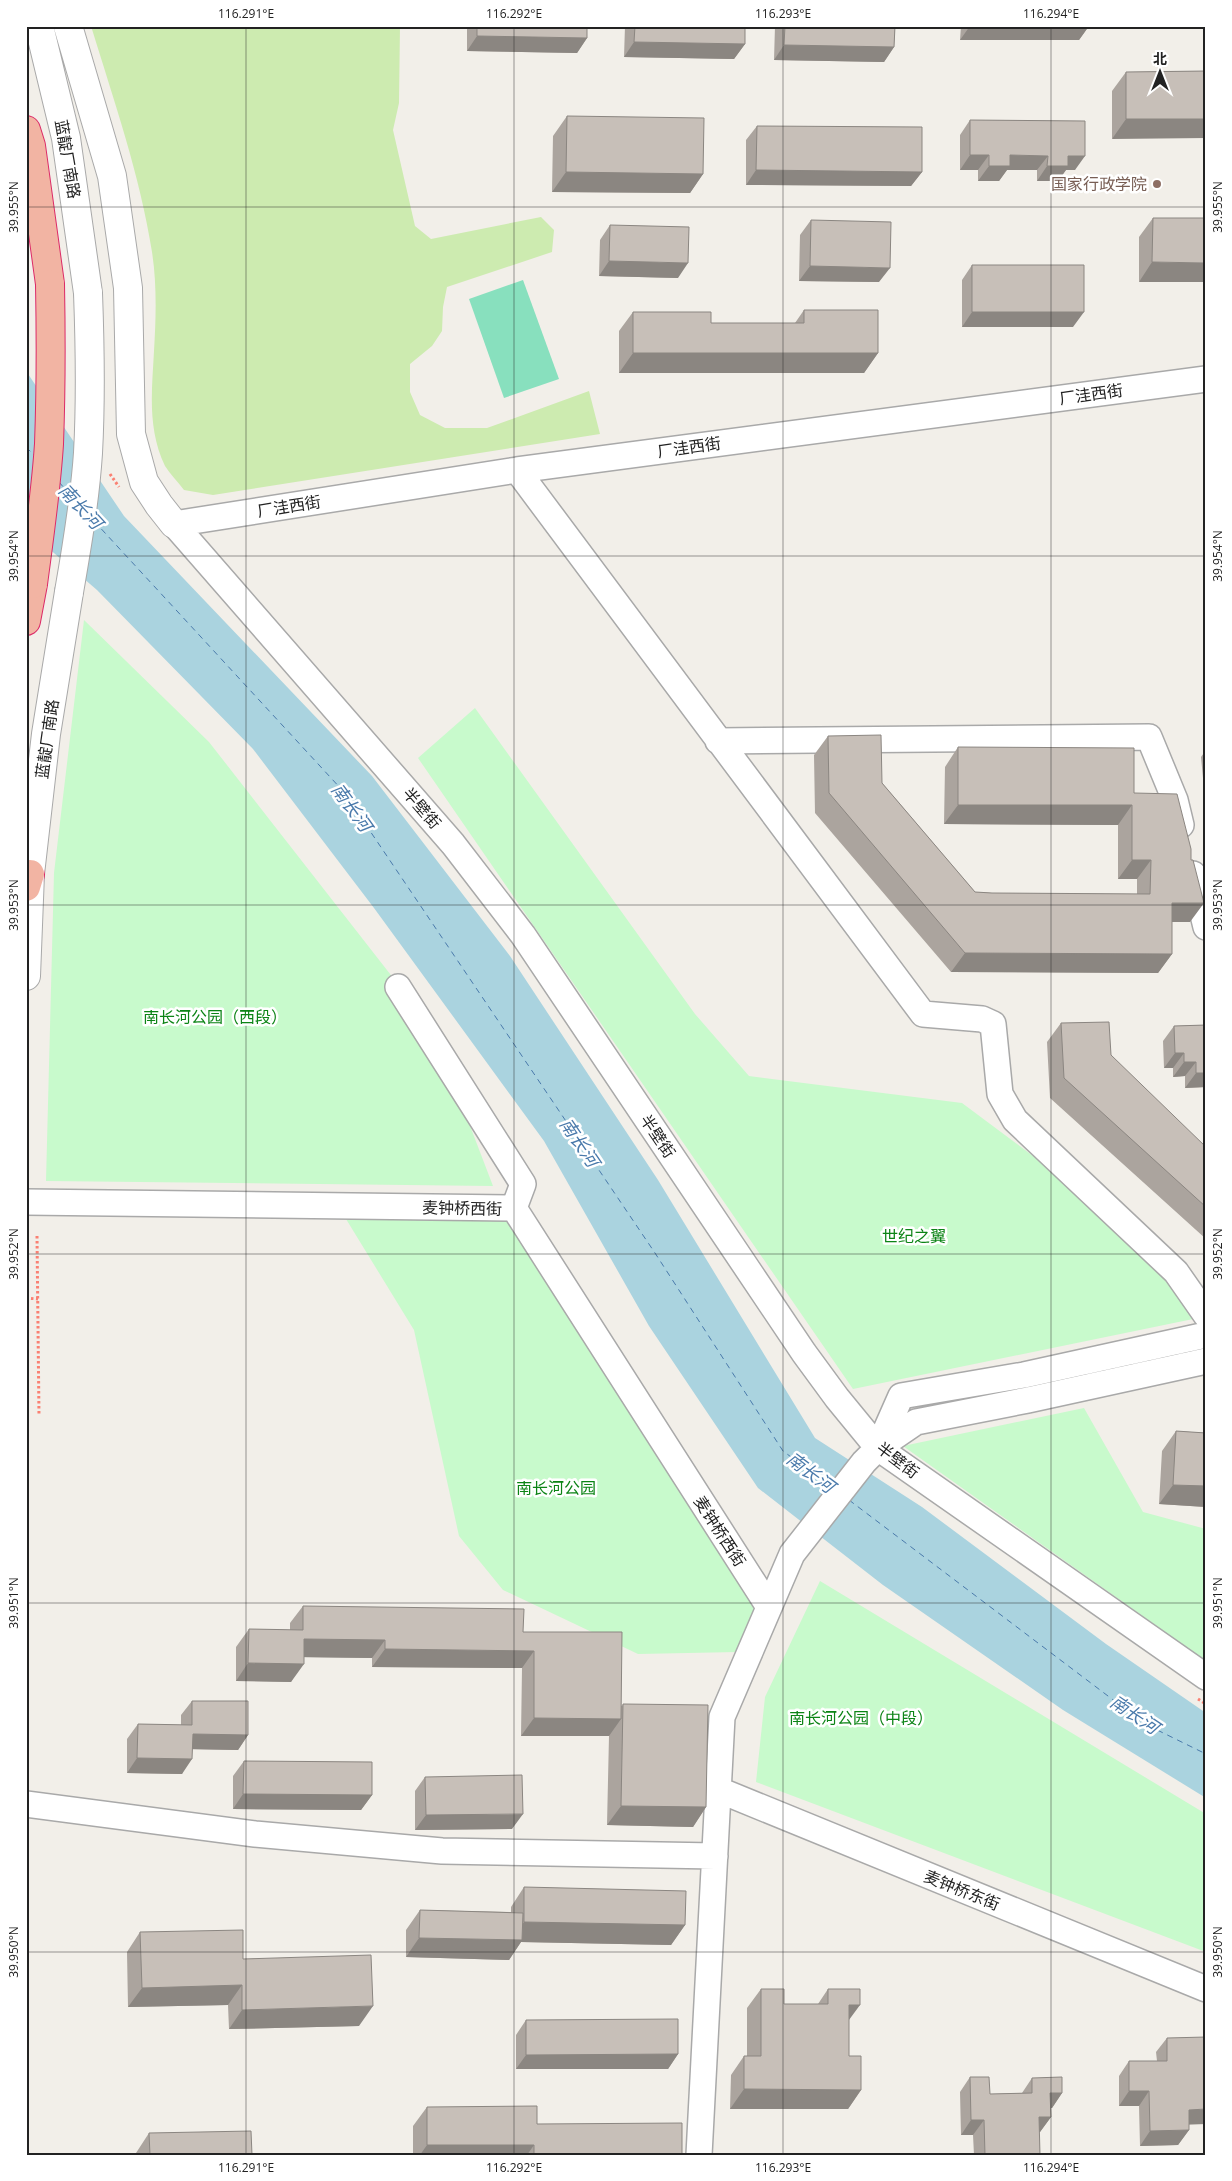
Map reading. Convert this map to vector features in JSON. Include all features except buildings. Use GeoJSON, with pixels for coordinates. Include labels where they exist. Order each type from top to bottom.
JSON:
{"type":"FeatureCollection","features":[{"type":"Feature","properties":{"kind":"highway"},"geometry":{"type":"LineString","coordinates":[[26,130],[31,146],[50,284],[51,372],[48,445],[42,514],[33,584],[26,620]]}},
{"type":"Feature","properties":{"kind":"street","name":"蓝靛厂南路"},"geometry":{"type":"LineString","coordinates":[[26,976],[28,880],[46,734],[80,527],[88,454],[91,379],[88,292],[66,138],[39,26]]}},
{"type":"Feature","properties":{"kind":"street"},"geometry":{"type":"LineString","coordinates":[[68,26],[112,176],[128,288],[131,434],[144,482],[174,524]]}},
{"type":"Feature","properties":{"kind":"street","name":"厂洼西街"},"geometry":{"type":"LineString","coordinates":[[174,524],[517,470],[1206,379]]}},
{"type":"Feature","properties":{"kind":"street"},"geometry":{"type":"LineString","coordinates":[[517,470],[923,1014],[982,1020],[993,1024],[1000,1094],[1015,1120],[1176,1272],[1206,1315]]}},
{"type":"Feature","properties":{"kind":"street","name":"半壁街"},"geometry":{"type":"LineString","coordinates":[[174,524],[453,844],[523,935],[804,1353],[837,1398],[871,1455],[1206,1677]]}},
{"type":"Feature","properties":{"kind":"street"},"geometry":{"type":"LineString","coordinates":[[718,741],[1150,737],[1175,800],[1206,927]]}},
{"type":"Feature","properties":{"kind":"street"},"geometry":{"type":"LineString","coordinates":[[398,987],[523,1184],[514,1208]]}},
{"type":"Feature","properties":{"kind":"street","name":"麦钟桥西街"},"geometry":{"type":"LineString","coordinates":[[26,1202],[514,1208],[769,1607]]}},
{"type":"Feature","properties":{"kind":"street"},"geometry":{"type":"LineString","coordinates":[[699,2155],[722,1717],[792,1554],[871,1455],[901,1396],[1024,1375],[1206,1335]]}},
{"type":"Feature","properties":{"kind":"street"},"geometry":{"type":"LineString","coordinates":[[871,1455],[916,1422],[1206,1361]]}},
{"type":"Feature","properties":{"kind":"street","name":"麦钟桥东街"},"geometry":{"type":"LineString","coordinates":[[719,1790],[1206,1989]]}},
{"type":"Feature","properties":{"kind":"street"},"geometry":{"type":"LineString","coordinates":[[26,1804],[255,1834],[442,1851],[715,1856]]}},
{"type":"Feature","properties":{"kind":"path"},"geometry":{"type":"LineString","coordinates":[[37,1236],[39,1416]]}},
{"type":"Feature","properties":{"kind":"path"},"geometry":{"type":"LineString","coordinates":[[26,1298],[38,1298]]}},
{"type":"Feature","properties":{"kind":"green space"},"geometry":{"type":"Polygon","coordinates":[[[91,26],[400,26],[399,103],[393,130],[415,226],[431,239],[541,217],[554,230],[552,252],[447,287],[443,307],[442,331],[432,346],[410,364],[410,392],[420,415],[445,428],[487,428],[589,391],[600,434],[213,495],[184,490],[165,466],[155,437],[152,395],[156,301],[152,252],[141,195],[91,26]]]}},
{"type":"Feature","properties":{"kind":"green space"},"geometry":{"type":"Polygon","coordinates":[[[523,280],[559,379],[504,398],[469,299],[523,280]]]}},
{"type":"Feature","properties":{"kind":"green space","name":"南长河公园（西段）"},"geometry":{"type":"Polygon","coordinates":[[[84,620],[209,742],[433,1029],[493,1186],[46,1181],[54,873],[84,620]]]}},
{"type":"Feature","properties":{"kind":"green space","name":"世纪之翼"},"geometry":{"type":"Polygon","coordinates":[[[475,708],[695,1014],[749,1076],[962,1103],[1187,1271],[1198,1318],[853,1389],[418,758],[475,708]]]}},
{"type":"Feature","properties":{"kind":"green space","name":"南长河公园"},"geometry":{"type":"Polygon","coordinates":[[[346,1219],[511,1221],[758,1611],[738,1652],[638,1654],[503,1590],[459,1536],[414,1330],[346,1219]]]}},
{"type":"Feature","properties":{"kind":"green space"},"geometry":{"type":"Polygon","coordinates":[[[1084,1408],[1143,1512],[1206,1529],[1206,1661],[903,1446],[1084,1408]]]}},
{"type":"Feature","properties":{"kind":"green space","name":"南长河公园（中段）"},"geometry":{"type":"Polygon","coordinates":[[[820,1581],[1206,1814],[1206,1952],[756,1782],[765,1697],[820,1581]]]}},
{"type":"Feature","properties":{"kind":"water","name":"南长河"},"geometry":{"type":"Polygon","coordinates":[[[26,371],[124,516],[372,776],[510,956],[658,1180],[815,1438],[922,1507],[1106,1644],[1206,1713],[1206,1798],[1063,1710],[883,1585],[758,1488],[649,1326],[544,1141],[374,908],[253,749],[97,590],[26,529],[26,371]]]}},
{"type":"Feature","properties":{"kind":"ferry route"},"geometry":{"type":"LineString","coordinates":[[26,447],[34,455]]}},
{"type":"Feature","properties":{"kind":"ferry route"},"geometry":{"type":"LineString","coordinates":[[59,482],[71,496]]}},
{"type":"Feature","properties":{"kind":"ferry route"},"geometry":{"type":"LineString","coordinates":[[94,521],[343,791],[655,1253],[783,1451],[830,1486]]}},
{"type":"Feature","properties":{"kind":"ferry route"},"geometry":{"type":"LineString","coordinates":[[849,1500],[1145,1724],[1206,1754]]}},
{"type":"Feature","properties":{"kind":"place","name":"国家行政学院"},"geometry":{"type":"Point","coordinates":[1157,184]}}]}
